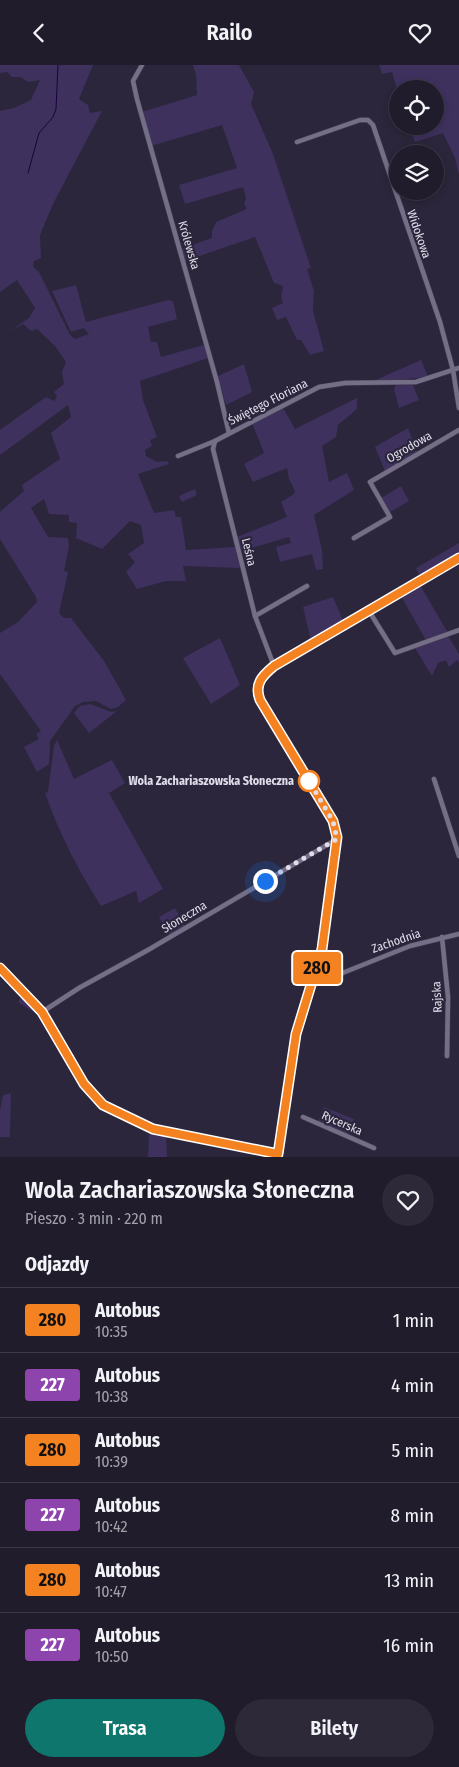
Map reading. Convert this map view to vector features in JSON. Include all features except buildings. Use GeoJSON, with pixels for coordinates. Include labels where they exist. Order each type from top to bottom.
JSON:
{"type":"FeatureCollection","features":[{"type":"Feature","properties":{"kind":"street","name":"Królewska"},"geometry":{"type":"LineString","coordinates":[[142,65],[134,81],[137,99],[219,388],[229,433]]}},
{"type":"Feature","properties":{"kind":"street","name":"Widokowa"},"geometry":{"type":"LineString","coordinates":[[297,142],[360,120],[368,120],[372,125],[440,322],[453,370]]}},
{"type":"Feature","properties":{"kind":"street","name":"Świętego Floriana"},"geometry":{"type":"LineString","coordinates":[[178,456],[215,441],[319,387],[345,383],[416,382],[459,368]]}},
{"type":"Feature","properties":{"kind":"street"},"geometry":{"type":"LineString","coordinates":[[453,370],[459,408]]}},
{"type":"Feature","properties":{"kind":"street","name":"Ogrodowa"},"geometry":{"type":"LineString","coordinates":[[354,538],[390,517],[370,482],[459,430]]}},
{"type":"Feature","properties":{"kind":"street","name":"Leśna"},"geometry":{"type":"LineString","coordinates":[[215,441],[213,449],[255,616],[274,666]]}},
{"type":"Feature","properties":{"kind":"street"},"geometry":{"type":"LineString","coordinates":[[0,968],[42,1012],[84,1084],[99,1103],[108,1109],[153,1129],[278,1156],[296,1034],[322,949],[337,839],[333,821],[270,720],[258,694],[259,682],[274,666],[459,558]]}},
{"type":"Feature","properties":{"kind":"street"},"geometry":{"type":"LineString","coordinates":[[255,616],[307,586]]}},
{"type":"Feature","properties":{"kind":"street"},"geometry":{"type":"LineString","coordinates":[[368,611],[394,653],[459,630]]}},
{"type":"Feature","properties":{"kind":"street"},"geometry":{"type":"LineString","coordinates":[[434,779],[459,856]]}},
{"type":"Feature","properties":{"kind":"street","name":"Słoneczna"},"geometry":{"type":"LineString","coordinates":[[42,1012],[73,992],[337,839]]}},
{"type":"Feature","properties":{"kind":"street","name":"Zachodnia"},"geometry":{"type":"LineString","coordinates":[[313,981],[320,982],[392,952],[442,937],[459,934]]}},
{"type":"Feature","properties":{"kind":"street","name":"Rajska"},"geometry":{"type":"LineString","coordinates":[[442,937],[448,997],[447,1056]]}},
{"type":"Feature","properties":{"kind":"street","name":"Rycerska"},"geometry":{"type":"LineString","coordinates":[[303,1117],[374,1148]]}},
{"type":"Feature","properties":{"kind":"shaded area"},"geometry":{"type":"Polygon","coordinates":[[[0,65],[93,65],[79,99],[88,105],[90,113],[102,111],[54,202],[40,236],[41,258],[34,261],[33,267],[39,272],[70,335],[75,339],[89,334],[84,328],[71,332],[52,291],[76,285],[86,322],[168,300],[173,301],[177,319],[148,327],[151,342],[157,342],[161,357],[204,345],[208,358],[140,381],[143,400],[157,437],[150,440],[152,446],[145,450],[146,456],[157,462],[167,461],[169,464],[138,474],[154,513],[174,510],[176,517],[181,517],[186,550],[235,547],[240,568],[183,566],[186,581],[166,581],[137,589],[126,572],[135,562],[128,554],[144,543],[141,525],[130,521],[102,549],[76,538],[77,523],[69,522],[69,515],[49,514],[44,499],[31,508],[48,537],[68,538],[69,546],[64,571],[68,572],[59,613],[64,618],[71,618],[104,661],[126,700],[118,707],[111,709],[96,701],[83,702],[75,706],[50,741],[49,764],[37,772],[24,747],[39,739],[36,734],[41,731],[0,674],[0,633],[18,622],[37,602],[36,597],[0,539],[0,512],[24,491],[22,485],[60,459],[51,433],[71,417],[68,405],[0,455],[0,430],[46,397],[54,401],[57,397],[54,392],[64,384],[62,372],[66,362],[55,346],[37,329],[31,331],[23,324],[10,331],[29,318],[35,308],[17,280],[0,292],[0,111],[14,108],[31,100],[40,80],[28,82],[21,77],[12,77],[7,72],[0,73],[0,65]]]}},
{"type":"Feature","properties":{"kind":"shaded area"},"geometry":{"type":"Polygon","coordinates":[[[193,65],[239,65],[254,92],[251,104],[273,154],[311,268],[307,269],[314,291],[313,311],[324,351],[310,355],[301,340],[297,340],[286,317],[277,320],[272,308],[283,303],[281,297],[283,286],[274,283],[255,237],[185,261],[181,249],[212,238],[212,231],[216,222],[247,209],[244,204],[246,198],[243,187],[185,204],[179,185],[237,168],[222,125],[151,146],[142,112],[197,95],[196,75],[193,65]]]}},
{"type":"Feature","properties":{"kind":"shaded area"},"geometry":{"type":"Polygon","coordinates":[[[379,65],[459,65],[459,175],[455,158],[444,135],[444,80],[394,80],[392,72],[382,74],[379,65]]]}},
{"type":"Feature","properties":{"kind":"shaded area"},"geometry":{"type":"Polygon","coordinates":[[[412,135],[437,135],[415,142],[412,135]]]}},
{"type":"Feature","properties":{"kind":"shaded area"},"geometry":{"type":"Polygon","coordinates":[[[421,360],[428,377],[378,382],[378,379],[421,360]]]}},
{"type":"Feature","properties":{"kind":"shaded area"},"geometry":{"type":"Polygon","coordinates":[[[244,364],[252,392],[226,405],[218,376],[244,364]]]}},
{"type":"Feature","properties":{"kind":"shaded area"},"geometry":{"type":"Polygon","coordinates":[[[396,385],[413,385],[419,400],[399,408],[394,389],[396,385]]]}},
{"type":"Feature","properties":{"kind":"shaded area"},"geometry":{"type":"Polygon","coordinates":[[[357,398],[357,409],[338,425],[336,437],[322,446],[329,482],[347,473],[354,490],[314,515],[322,550],[323,569],[316,570],[312,554],[280,562],[276,547],[291,543],[289,537],[241,551],[237,537],[287,517],[281,502],[294,494],[295,491],[289,479],[287,468],[253,482],[244,464],[264,453],[252,423],[283,408],[295,429],[357,398]]]}},
{"type":"Feature","properties":{"kind":"shaded area"},"geometry":{"type":"Polygon","coordinates":[[[408,428],[417,452],[385,471],[375,447],[408,428]]]}},
{"type":"Feature","properties":{"kind":"shaded area"},"geometry":{"type":"Polygon","coordinates":[[[401,486],[409,501],[390,512],[381,498],[401,486]]]}},
{"type":"Feature","properties":{"kind":"shaded area"},"geometry":{"type":"Polygon","coordinates":[[[195,489],[197,495],[182,502],[179,496],[195,489]]]}},
{"type":"Feature","properties":{"kind":"shaded area"},"geometry":{"type":"Polygon","coordinates":[[[459,543],[459,555],[420,577],[416,568],[459,543]]]}},
{"type":"Feature","properties":{"kind":"shaded area"},"geometry":{"type":"Polygon","coordinates":[[[420,585],[448,633],[426,640],[401,596],[420,585]]]}},
{"type":"Feature","properties":{"kind":"shaded area"},"geometry":{"type":"Polygon","coordinates":[[[333,597],[344,623],[311,641],[303,607],[333,597]]]}},
{"type":"Feature","properties":{"kind":"shaded area"},"geometry":{"type":"Polygon","coordinates":[[[448,636],[459,654],[459,663],[457,660],[449,667],[446,660],[438,663],[432,676],[415,648],[448,636]]]}},
{"type":"Feature","properties":{"kind":"shaded area"},"geometry":{"type":"Polygon","coordinates":[[[220,638],[240,685],[211,704],[183,658],[220,638]]]}},
{"type":"Feature","properties":{"kind":"shaded area"},"geometry":{"type":"Polygon","coordinates":[[[90,704],[111,712],[117,711],[89,733],[74,713],[80,706],[90,704]]]}},
{"type":"Feature","properties":{"kind":"shaded area"},"geometry":{"type":"Polygon","coordinates":[[[57,740],[74,779],[112,760],[125,783],[109,793],[163,889],[139,903],[136,891],[101,906],[70,851],[45,793],[48,792],[54,746],[57,740]]]}},
{"type":"Feature","properties":{"kind":"shaded area"},"geometry":{"type":"Polygon","coordinates":[[[175,908],[185,926],[169,935],[159,917],[175,908]]]}},
{"type":"Feature","properties":{"kind":"shaded area"},"geometry":{"type":"Polygon","coordinates":[[[22,996],[39,1013],[69,1063],[38,1015],[18,1002],[22,996]]]}},
{"type":"Feature","properties":{"kind":"shaded area"},"geometry":{"type":"Polygon","coordinates":[[[11,1093],[10,1137],[0,1137],[0,1111],[3,1095],[11,1093]]]}},
{"type":"Feature","properties":{"kind":"shaded area"},"geometry":{"type":"Polygon","coordinates":[[[324,1107],[354,1119],[348,1135],[318,1122],[324,1107]]]}},
{"type":"Feature","properties":{"kind":"shaded area"},"geometry":{"type":"Polygon","coordinates":[[[149,1131],[166,1136],[167,1157],[148,1157],[149,1131]]]}},
{"type":"Feature","properties":{"kind":"waterway"},"geometry":{"type":"LineString","coordinates":[[28,173],[39,133],[53,117],[56,109],[58,65]]}},
{"type":"Feature","properties":{"kind":"bus line","name":"280"},"geometry":{"type":"LineString","coordinates":[[0,968],[42,1012],[84,1084],[99,1103],[117,1114],[166,1133],[278,1154],[283,1109],[296,1034],[322,949],[337,837],[333,821],[270,720],[260,700],[257,688],[263,675],[274,666],[459,558]]}},
{"type":"Feature","properties":{"kind":"place","name":"Wola Zachariaszowska Słoneczna"},"geometry":{"type":"Point","coordinates":[309,781]}},
{"type":"Feature","properties":{"kind":"route"},"geometry":{"type":"LineString","coordinates":[[265,881],[337,839],[333,821],[309,781]]}}]}
